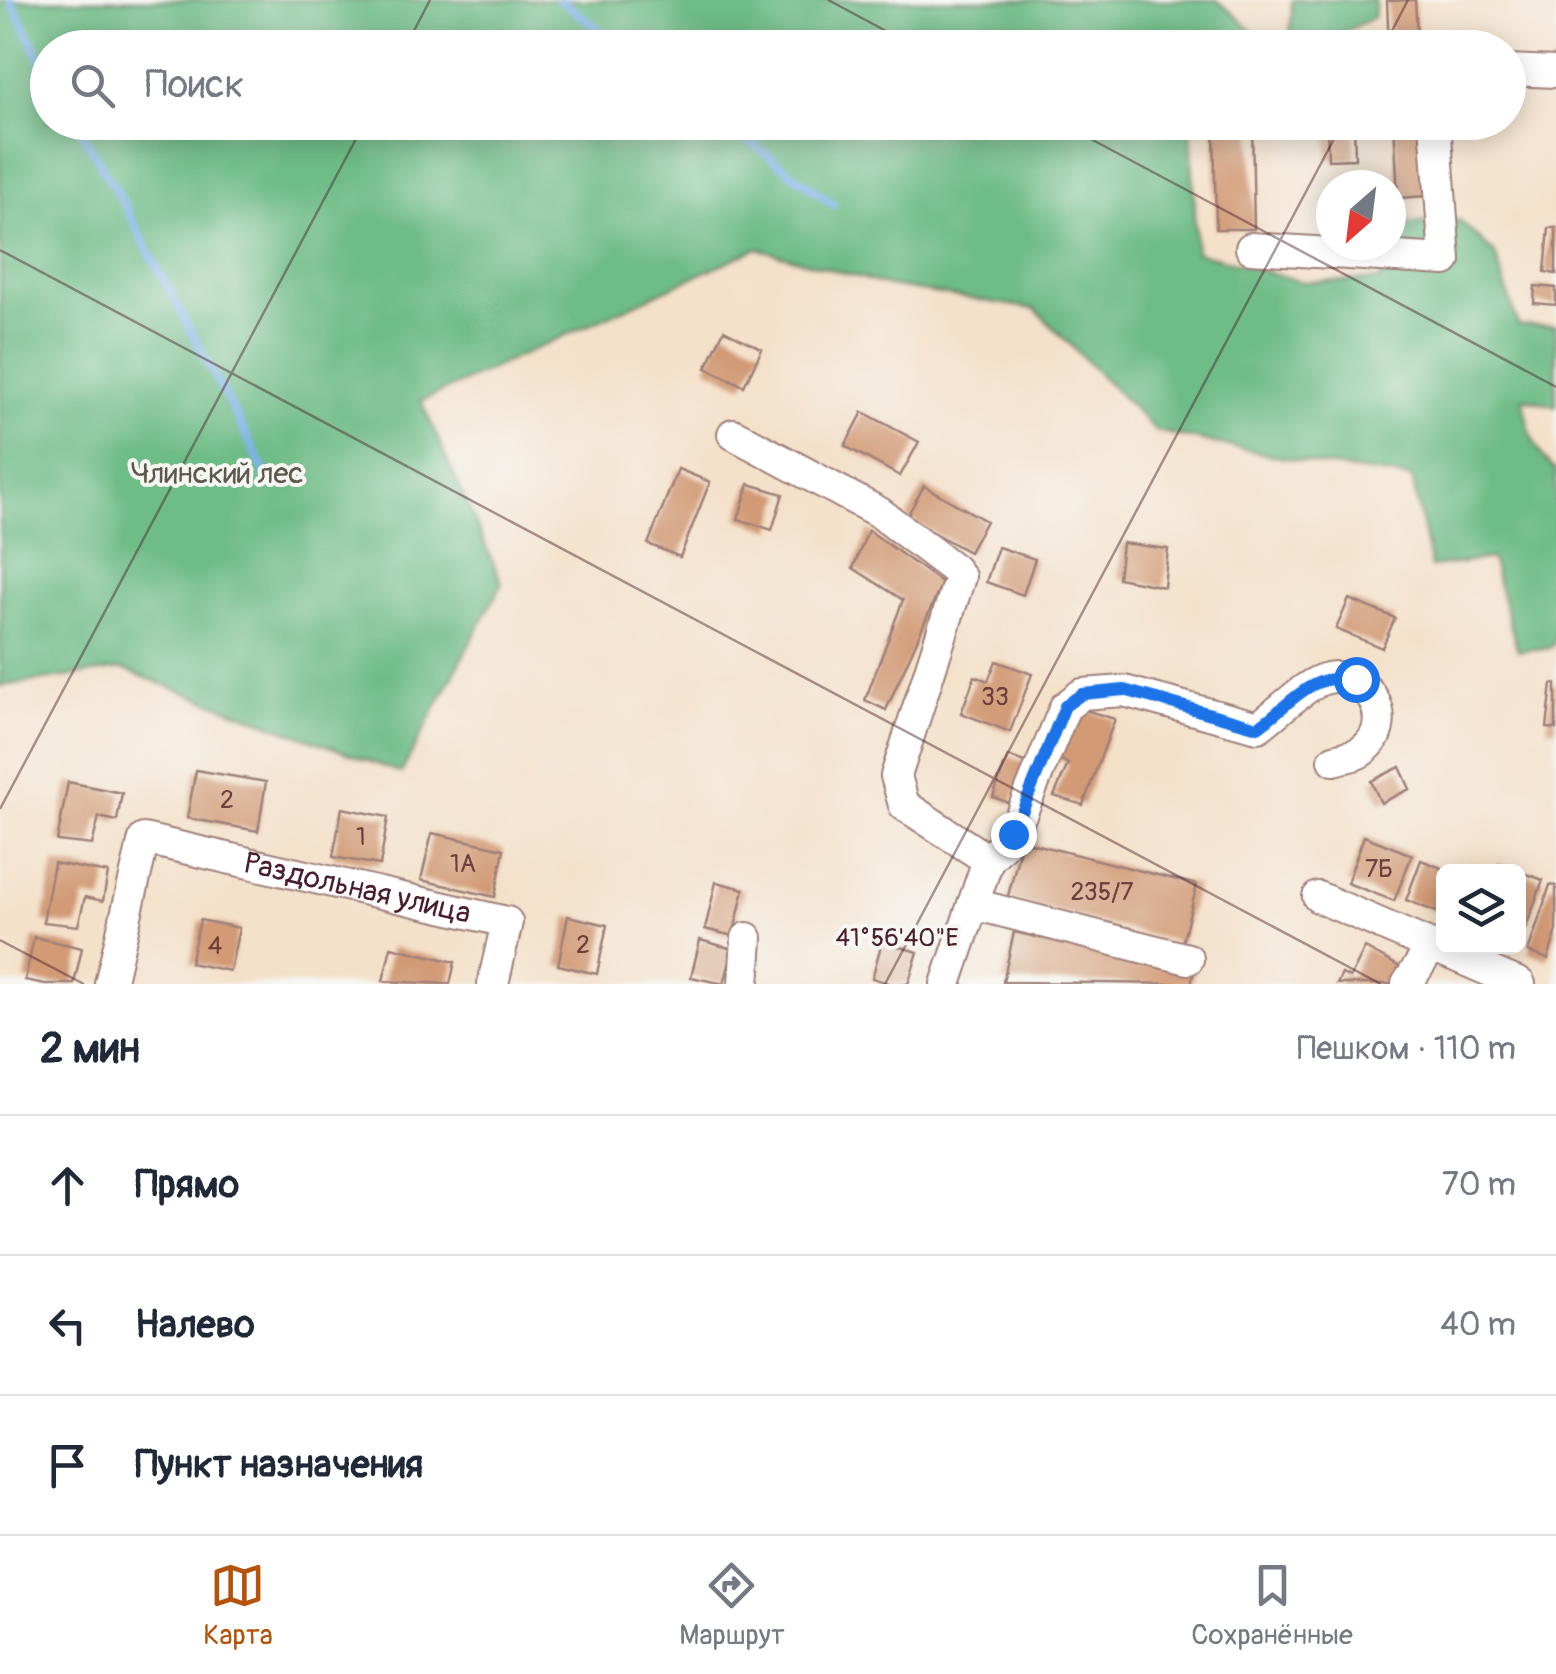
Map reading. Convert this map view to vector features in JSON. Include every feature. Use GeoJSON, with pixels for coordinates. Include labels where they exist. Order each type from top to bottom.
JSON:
{"type":"FeatureCollection","features":[{"type":"Feature","properties":{"kind":"street"},"geometry":{"type":"LineString","coordinates":[[1526,71],[1556,72]]}},
{"type":"Feature","properties":{"kind":"street"},"geometry":{"type":"LineString","coordinates":[[1251,248],[1445,260],[1436,140]]}},
{"type":"Feature","properties":{"kind":"street"},"geometry":{"type":"LineString","coordinates":[[734,434],[880,513],[954,569],[960,578],[896,776],[904,805],[988,860]]}},
{"type":"Feature","properties":{"kind":"street"},"geometry":{"type":"LineString","coordinates":[[946,984],[988,860],[1013,834],[1065,706],[1082,694],[1124,690],[1258,727],[1318,681],[1334,676],[1356,679],[1372,694],[1378,711],[1377,728],[1360,753],[1334,760]]}},
{"type":"Feature","properties":{"kind":"street","name":"Раздольная улица"},"geometry":{"type":"LineString","coordinates":[[110,984],[144,838],[507,922],[493,984]]}},
{"type":"Feature","properties":{"kind":"street"},"geometry":{"type":"LineString","coordinates":[[1318,897],[1520,984]]}},
{"type":"Feature","properties":{"kind":"street"},"geometry":{"type":"LineString","coordinates":[[973,904],[1188,959]]}},
{"type":"Feature","properties":{"kind":"street"},"geometry":{"type":"LineString","coordinates":[[744,984],[747,938]]}},
{"type":"Feature","properties":{"kind":"street"},"geometry":{"type":"LineString","coordinates":[[1407,984],[1432,946]]}},
{"type":"Feature","properties":{"kind":"green space","name":"Члинский лес"},"geometry":{"type":"Polygon","coordinates":[[[0,0],[1217,0],[1252,30],[30,30],[30,140],[1192,140],[1196,252],[1303,282],[1381,280],[1382,260],[1406,260],[1406,224],[1459,220],[1495,254],[1518,325],[1556,326],[1556,406],[1523,398],[1537,447],[1556,471],[1556,640],[1551,647],[1518,651],[1491,559],[1431,567],[1412,478],[1319,465],[1156,431],[1035,309],[889,286],[757,248],[421,401],[502,583],[401,773],[122,669],[0,686],[0,0]]]}},
{"type":"Feature","properties":{"kind":"green space"},"geometry":{"type":"Polygon","coordinates":[[[1292,0],[1376,0],[1374,17],[1348,30],[1290,30],[1292,0]]]}},
{"type":"Feature","properties":{"kind":"building"},"geometry":{"type":"Polygon","coordinates":[[[1415,0],[1417,30],[1388,30],[1387,1],[1415,0]]]}},
{"type":"Feature","properties":{"kind":"building"},"geometry":{"type":"Polygon","coordinates":[[[1214,140],[1252,140],[1254,229],[1216,229],[1214,140]]]}},
{"type":"Feature","properties":{"kind":"building"},"geometry":{"type":"Polygon","coordinates":[[[1327,140],[1354,140],[1355,159],[1328,160],[1327,140]]]}},
{"type":"Feature","properties":{"kind":"building"},"geometry":{"type":"Polygon","coordinates":[[[1395,140],[1423,140],[1426,196],[1406,197],[1406,170],[1397,170],[1395,140]]]}},
{"type":"Feature","properties":{"kind":"building"},"geometry":{"type":"Polygon","coordinates":[[[1549,228],[1556,228],[1556,274],[1545,272],[1549,228]]]}},
{"type":"Feature","properties":{"kind":"building"},"geometry":{"type":"Polygon","coordinates":[[[1535,286],[1556,288],[1556,305],[1534,303],[1535,286]]]}},
{"type":"Feature","properties":{"kind":"building"},"geometry":{"type":"Polygon","coordinates":[[[724,330],[762,349],[744,386],[706,368],[724,330]]]}},
{"type":"Feature","properties":{"kind":"building"},"geometry":{"type":"Polygon","coordinates":[[[863,412],[919,442],[900,476],[845,446],[863,412]]]}},
{"type":"Feature","properties":{"kind":"building"},"geometry":{"type":"Polygon","coordinates":[[[678,469],[710,482],[680,557],[648,544],[678,469]]]}},
{"type":"Feature","properties":{"kind":"building"},"geometry":{"type":"Polygon","coordinates":[[[749,484],[783,494],[772,530],[738,519],[749,484]]]}},
{"type":"Feature","properties":{"kind":"building"},"geometry":{"type":"Polygon","coordinates":[[[924,486],[986,521],[969,552],[906,518],[924,486]]]}},
{"type":"Feature","properties":{"kind":"building"},"geometry":{"type":"Polygon","coordinates":[[[868,530],[942,583],[886,710],[865,700],[903,600],[853,568],[868,530]]]}},
{"type":"Feature","properties":{"kind":"building"},"geometry":{"type":"Polygon","coordinates":[[[1122,543],[1168,549],[1164,587],[1118,578],[1122,543]]]}},
{"type":"Feature","properties":{"kind":"building"},"geometry":{"type":"Polygon","coordinates":[[[998,547],[1035,559],[1023,595],[986,582],[998,547]]]}},
{"type":"Feature","properties":{"kind":"building"},"geometry":{"type":"Polygon","coordinates":[[[1349,599],[1395,618],[1382,648],[1336,629],[1349,599]]]}},
{"type":"Feature","properties":{"kind":"building"},"geometry":{"type":"Polygon","coordinates":[[[996,661],[1032,674],[1010,732],[961,713],[975,676],[988,681],[996,661]]]}},
{"type":"Feature","properties":{"kind":"building"},"geometry":{"type":"Polygon","coordinates":[[[1552,684],[1556,684],[1556,729],[1547,728],[1552,684]]]}},
{"type":"Feature","properties":{"kind":"building"},"geometry":{"type":"Polygon","coordinates":[[[1085,710],[1115,719],[1083,805],[1054,796],[1068,764],[1056,757],[1068,720],[1085,710]]]}},
{"type":"Feature","properties":{"kind":"building"},"geometry":{"type":"Polygon","coordinates":[[[1008,756],[1027,763],[1012,804],[993,797],[1008,756]]]}},
{"type":"Feature","properties":{"kind":"building"},"geometry":{"type":"Polygon","coordinates":[[[1400,767],[1410,789],[1381,803],[1371,781],[1400,767]]]}},
{"type":"Feature","properties":{"kind":"building"},"geometry":{"type":"Polygon","coordinates":[[[196,770],[266,782],[258,831],[187,818],[196,770]]]}},
{"type":"Feature","properties":{"kind":"building"},"geometry":{"type":"Polygon","coordinates":[[[68,782],[122,793],[117,821],[99,817],[92,845],[57,841],[68,782]]]}},
{"type":"Feature","properties":{"kind":"building"},"geometry":{"type":"Polygon","coordinates":[[[342,808],[388,817],[380,865],[333,857],[342,808]]]}},
{"type":"Feature","properties":{"kind":"building"},"geometry":{"type":"Polygon","coordinates":[[[432,833],[504,849],[495,897],[421,880],[432,833]]]}},
{"type":"Feature","properties":{"kind":"building"},"geometry":{"type":"Polygon","coordinates":[[[1364,836],[1412,855],[1394,901],[1347,883],[1364,836]]]}},
{"type":"Feature","properties":{"kind":"building"},"geometry":{"type":"Polygon","coordinates":[[[1022,841],[1197,885],[1182,943],[1007,900],[1022,841]]]}},
{"type":"Feature","properties":{"kind":"building"},"geometry":{"type":"Polygon","coordinates":[[[1421,860],[1436,866],[1436,912],[1406,900],[1421,860]]]}},
{"type":"Feature","properties":{"kind":"building"},"geometry":{"type":"Polygon","coordinates":[[[54,863],[108,873],[103,901],[85,897],[78,926],[43,922],[54,863]]]}},
{"type":"Feature","properties":{"kind":"building"},"geometry":{"type":"Polygon","coordinates":[[[1526,874],[1543,880],[1526,927],[1526,874]]]}},
{"type":"Feature","properties":{"kind":"building"},"geometry":{"type":"Polygon","coordinates":[[[716,882],[744,889],[733,936],[705,929],[716,882]]]}},
{"type":"Feature","properties":{"kind":"building"},"geometry":{"type":"Polygon","coordinates":[[[1550,885],[1556,886],[1556,933],[1548,959],[1528,952],[1550,885]]]}},
{"type":"Feature","properties":{"kind":"building"},"geometry":{"type":"Polygon","coordinates":[[[568,916],[607,925],[597,974],[558,965],[568,916]]]}},
{"type":"Feature","properties":{"kind":"building"},"geometry":{"type":"Polygon","coordinates":[[[200,920],[239,928],[230,971],[190,963],[200,920]]]}},
{"type":"Feature","properties":{"kind":"building"},"geometry":{"type":"Polygon","coordinates":[[[1014,932],[1194,972],[1191,984],[1003,982],[1014,932]]]}},
{"type":"Feature","properties":{"kind":"building"},"geometry":{"type":"Polygon","coordinates":[[[34,937],[82,948],[74,984],[25,980],[34,937]]]}},
{"type":"Feature","properties":{"kind":"building"},"geometry":{"type":"Polygon","coordinates":[[[700,940],[733,949],[724,984],[691,977],[700,940]]]}},
{"type":"Feature","properties":{"kind":"building"},"geometry":{"type":"Polygon","coordinates":[[[882,942],[918,952],[908,984],[872,978],[882,942]]]}},
{"type":"Feature","properties":{"kind":"building"},"geometry":{"type":"Polygon","coordinates":[[[391,947],[455,962],[450,984],[383,981],[391,947]]]}},
{"type":"Feature","properties":{"kind":"building"},"geometry":{"type":"Polygon","coordinates":[[[1365,948],[1400,967],[1391,984],[1337,984],[1342,974],[1350,978],[1365,948]]]}},
{"type":"Feature","properties":{"kind":"waterway"},"geometry":{"type":"LineString","coordinates":[[11,0],[30,38]]}},
{"type":"Feature","properties":{"kind":"waterway"},"geometry":{"type":"LineString","coordinates":[[560,0],[600,30]]}},
{"type":"Feature","properties":{"kind":"waterway"},"geometry":{"type":"LineString","coordinates":[[86,140],[270,481]]}},
{"type":"Feature","properties":{"kind":"waterway"},"geometry":{"type":"LineString","coordinates":[[748,140],[834,205]]}},
{"type":"Feature","properties":{"kind":"route"},"geometry":{"type":"LineString","coordinates":[[1013,834],[1065,706],[1082,694],[1124,690],[1258,727],[1318,681],[1334,676],[1356,679]]}}]}
